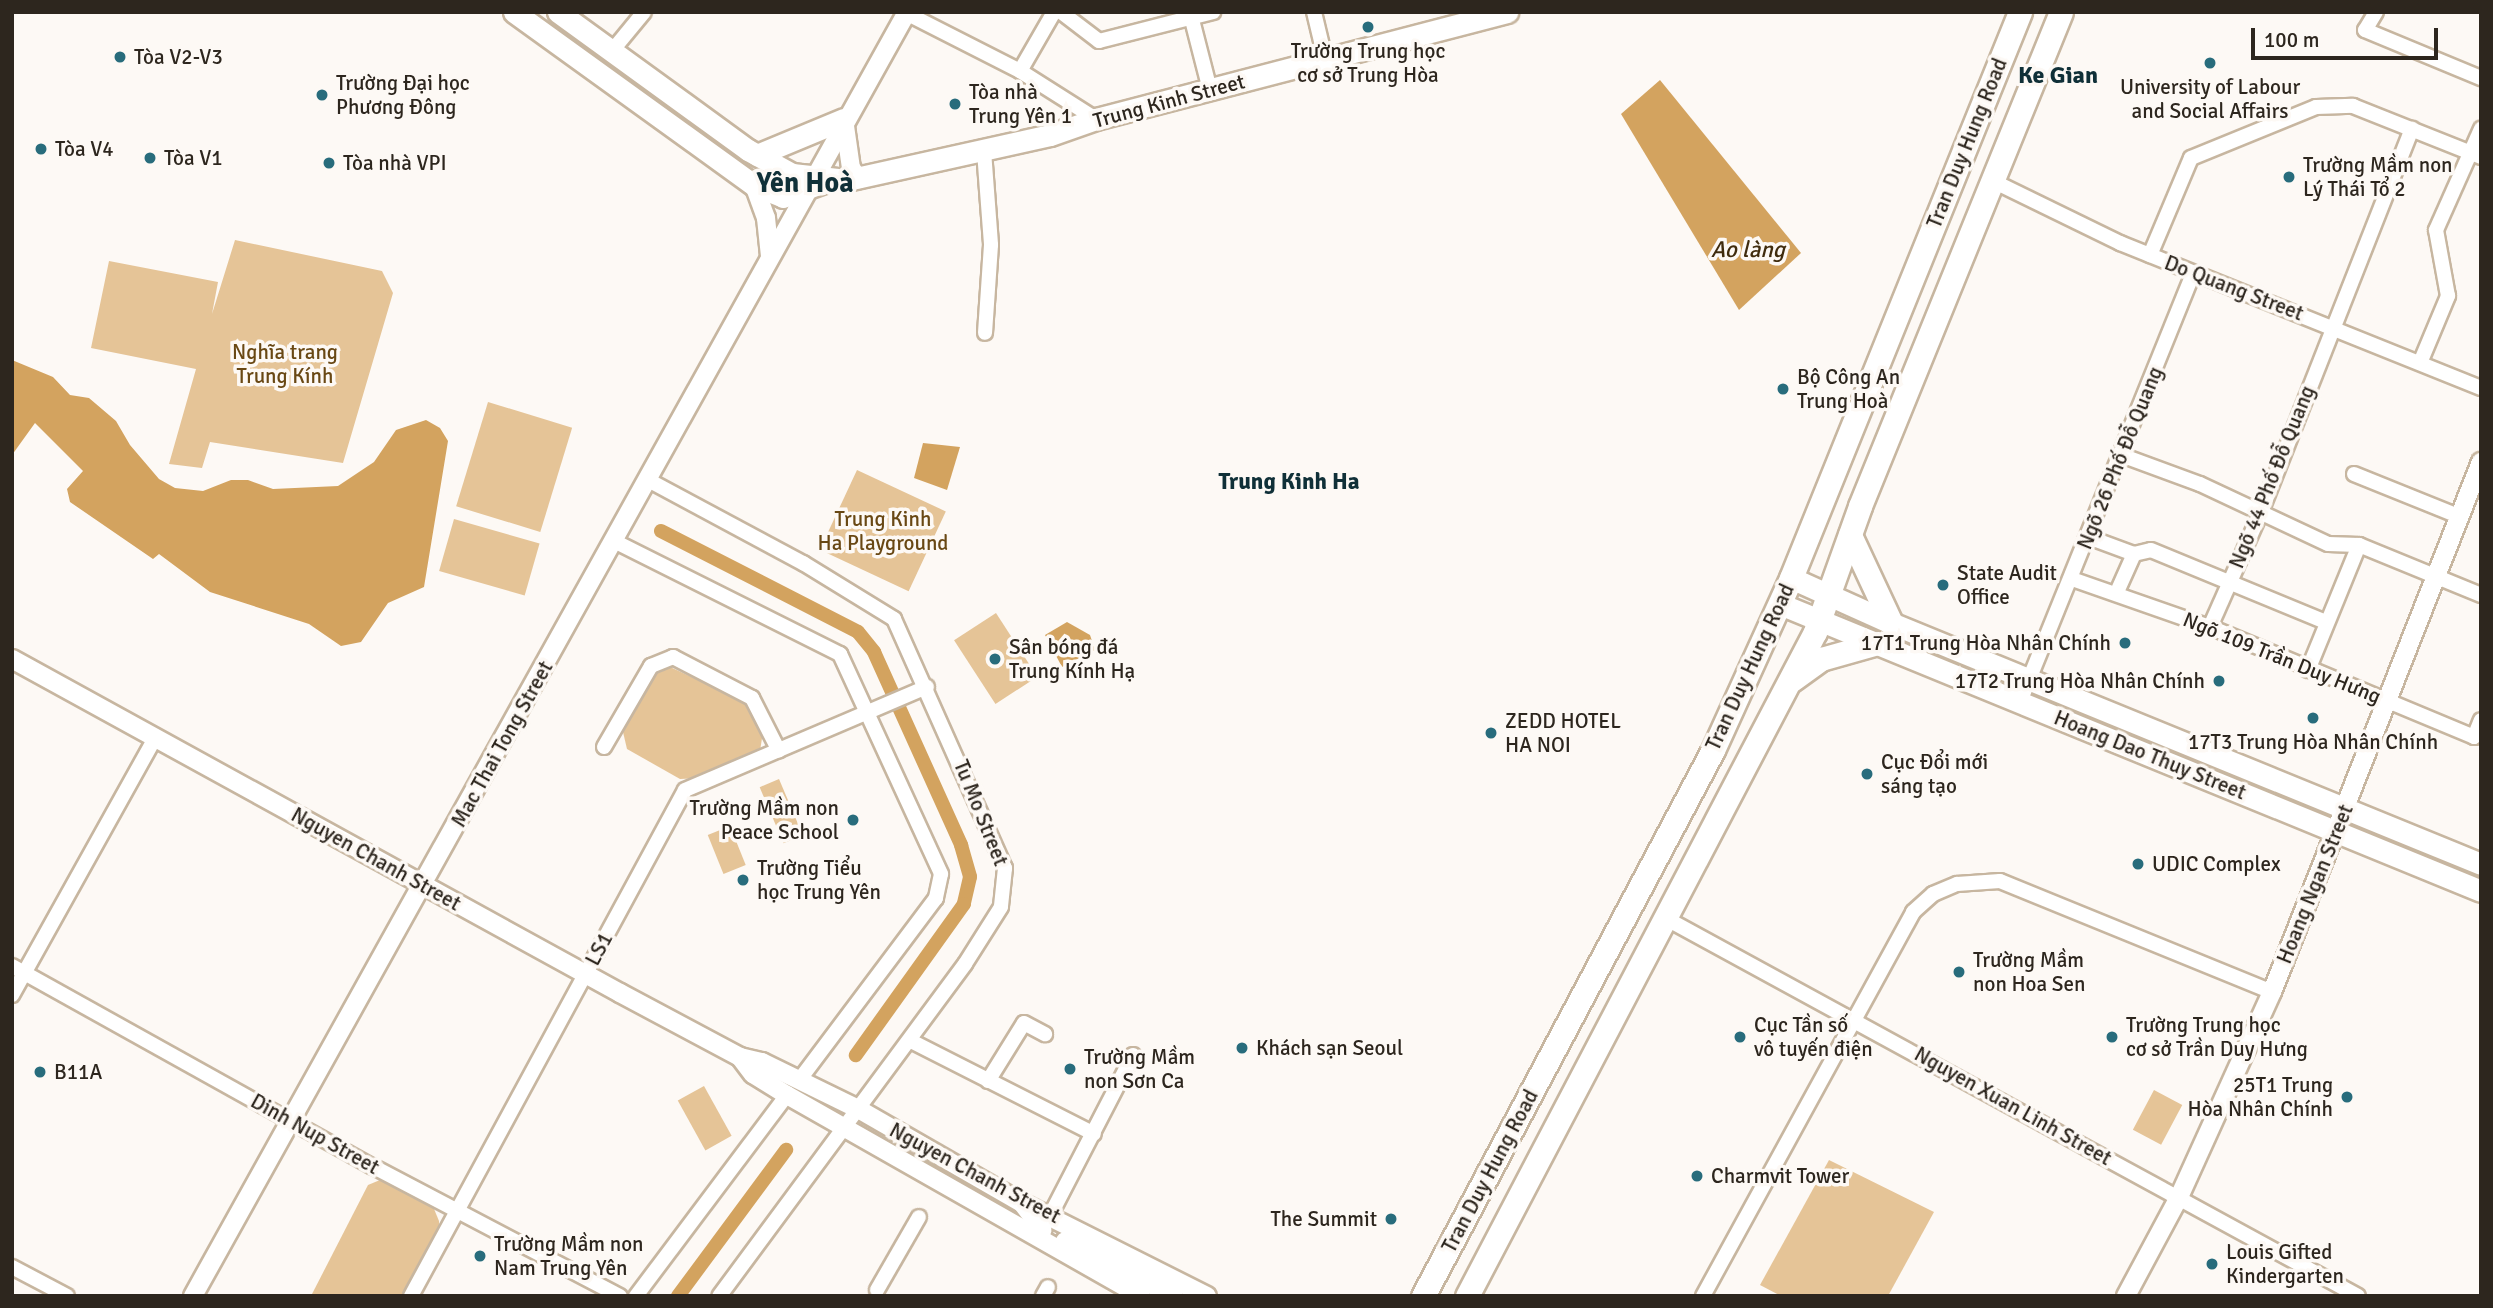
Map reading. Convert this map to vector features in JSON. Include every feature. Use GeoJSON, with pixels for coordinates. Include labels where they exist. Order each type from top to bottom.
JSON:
{"type":"FeatureCollection","features":[{"type":"Feature","properties":{"kind":"main road","name":"Trung Kinh Street"},"geometry":{"type":"LineString","coordinates":[[514,12],[754,185],[783,197],[816,182],[859,179],[984,151],[1325,58],[1507,12]]}},
{"type":"Feature","properties":{"kind":"main road","name":"Tran Duy Hung Road"},"geometry":{"type":"LineString","coordinates":[[1423,1296],[1713,750],[1791,578],[2020,12]]}},
{"type":"Feature","properties":{"kind":"main road","name":"Tran Duy Hung Road"},"geometry":{"type":"LineString","coordinates":[[1467,1296],[1667,919],[1819,621],[1850,535],[1991,180],[2061,12]]}},
{"type":"Feature","properties":{"kind":"main road","name":"Trung Kinh Street"},"geometry":{"type":"LineString","coordinates":[[565,14],[757,155],[792,174],[816,182]]}},
{"type":"Feature","properties":{"kind":"main road"},"geometry":{"type":"LineString","coordinates":[[757,155],[844,119]]}},
{"type":"Feature","properties":{"kind":"main road"},"geometry":{"type":"LineString","coordinates":[[1907,290],[1942,306]]}},
{"type":"Feature","properties":{"kind":"main road"},"geometry":{"type":"LineString","coordinates":[[1850,535],[1891,623]]}},
{"type":"Feature","properties":{"kind":"main road","name":"Hoang Dao Thuy Street"},"geometry":{"type":"LineString","coordinates":[[1791,578],[1891,623],[2481,864]]}},
{"type":"Feature","properties":{"kind":"main road","name":"Hoang Dao Thuy Street"},"geometry":{"type":"LineString","coordinates":[[1780,604],[2481,891]]}},
{"type":"Feature","properties":{"kind":"main road"},"geometry":{"type":"LineString","coordinates":[[1786,684],[1821,659],[1878,643]]}},
{"type":"Feature","properties":{"kind":"main road"},"geometry":{"type":"LineString","coordinates":[[1493,1163],[1526,1181]]}},
{"type":"Feature","properties":{"kind":"street"},"geometry":{"type":"LineString","coordinates":[[612,51],[644,12]]}},
{"type":"Feature","properties":{"kind":"street"},"geometry":{"type":"LineString","coordinates":[[907,12],[1020,71],[1096,119]]}},
{"type":"Feature","properties":{"kind":"street","name":"Mac Thai Tong Street"},"geometry":{"type":"LineString","coordinates":[[193,1296],[648,480],[770,255],[816,182],[844,119],[907,12]]}},
{"type":"Feature","properties":{"kind":"street"},"geometry":{"type":"LineString","coordinates":[[1020,71],[1054,12]]}},
{"type":"Feature","properties":{"kind":"street"},"geometry":{"type":"LineString","coordinates":[[1061,12],[1100,41],[1191,15],[1213,12]]}},
{"type":"Feature","properties":{"kind":"street"},"geometry":{"type":"LineString","coordinates":[[1314,12],[1325,58]]}},
{"type":"Feature","properties":{"kind":"street"},"geometry":{"type":"LineString","coordinates":[[2376,12],[2365,30],[2481,78]]}},
{"type":"Feature","properties":{"kind":"street"},"geometry":{"type":"LineString","coordinates":[[1191,15],[1210,90]]}},
{"type":"Feature","properties":{"kind":"street"},"geometry":{"type":"LineString","coordinates":[[2150,255],[2191,158],[2316,107],[2353,106],[2476,154]]}},
{"type":"Feature","properties":{"kind":"street"},"geometry":{"type":"LineString","coordinates":[[844,119],[851,167],[859,179]]}},
{"type":"Feature","properties":{"kind":"street","name":"Ngõ 44 Phố Đỗ Quang"},"geometry":{"type":"LineString","coordinates":[[2210,627],[2261,512],[2412,129]]}},
{"type":"Feature","properties":{"kind":"street"},"geometry":{"type":"LineString","coordinates":[[2420,363],[2448,296],[2436,230],[2476,154],[2481,129]]}},
{"type":"Feature","properties":{"kind":"street"},"geometry":{"type":"LineString","coordinates":[[984,151],[991,245],[985,333]]}},
{"type":"Feature","properties":{"kind":"street","name":"Do Quang Street"},"geometry":{"type":"LineString","coordinates":[[1991,180],[2193,274],[2335,327],[2481,388]]}},
{"type":"Feature","properties":{"kind":"street"},"geometry":{"type":"LineString","coordinates":[[754,185],[766,218],[770,255]]}},
{"type":"Feature","properties":{"kind":"street","name":"Ngõ 26 Phố Đỗ Quang"},"geometry":{"type":"LineString","coordinates":[[2020,702],[2193,274]]}},
{"type":"Feature","properties":{"kind":"street"},"geometry":{"type":"LineString","coordinates":[[2121,456],[2261,512],[2328,544],[2359,545],[2481,595]]}},
{"type":"Feature","properties":{"kind":"street","name":"Hoang Ngan Street"},"geometry":{"type":"LineString","coordinates":[[2126,1296],[2179,1197],[2272,992],[2481,462]]}},
{"type":"Feature","properties":{"kind":"street"},"geometry":{"type":"LineString","coordinates":[[2354,474],[2461,517]]}},
{"type":"Feature","properties":{"kind":"street","name":"Tu Mo Street"},"geometry":{"type":"LineString","coordinates":[[648,480],[886,610],[902,630],[1000,850],[1005,890],[998,914],[911,1041],[719,1296]]}},
{"type":"Feature","properties":{"kind":"street"},"geometry":{"type":"LineString","coordinates":[[2088,537],[2134,554],[2151,550],[2231,579],[2326,622]]}},
{"type":"Feature","properties":{"kind":"street"},"geometry":{"type":"LineString","coordinates":[[614,541],[835,650],[874,709],[940,869],[942,886],[800,1079]]}},
{"type":"Feature","properties":{"kind":"street"},"geometry":{"type":"LineString","coordinates":[[2308,670],[2359,545]]}},
{"type":"Feature","properties":{"kind":"street"},"geometry":{"type":"LineString","coordinates":[[2117,592],[2134,554]]}},
{"type":"Feature","properties":{"kind":"street","name":"Ngõ 109 Trần Duy Hưng"},"geometry":{"type":"LineString","coordinates":[[2071,579],[2117,592],[2210,627],[2474,737],[2481,720]]}},
{"type":"Feature","properties":{"kind":"street"},"geometry":{"type":"LineString","coordinates":[[604,747],[651,666],[673,657],[752,698],[779,751]]}},
{"type":"Feature","properties":{"kind":"street","name":"Nguyen Chanh Street"},"geometry":{"type":"LineString","coordinates":[[12,659],[154,740],[585,974],[740,1056],[800,1079],[860,1110],[1022,1203],[1047,1222],[1207,1296]]}},
{"type":"Feature","properties":{"kind":"street","name":"LS1"},"geometry":{"type":"LineString","coordinates":[[411,1296],[460,1210],[685,790],[927,687]]}},
{"type":"Feature","properties":{"kind":"street"},"geometry":{"type":"LineString","coordinates":[[12,995],[18,969],[154,740]]}},
{"type":"Feature","properties":{"kind":"street"},"geometry":{"type":"LineString","coordinates":[[1703,1296],[1913,912],[1933,894],[1980,880],[2000,881],[2272,992]]}},
{"type":"Feature","properties":{"kind":"street","name":"Nguyen Xuan Linh Street"},"geometry":{"type":"LineString","coordinates":[[1667,919],[1855,1019],[2358,1296]]}},
{"type":"Feature","properties":{"kind":"street","name":"Dinh Nup Street"},"geometry":{"type":"LineString","coordinates":[[18,969],[292,1122],[620,1296]]}},
{"type":"Feature","properties":{"kind":"street"},"geometry":{"type":"LineString","coordinates":[[988,1081],[1024,1023],[1045,1034]]}},
{"type":"Feature","properties":{"kind":"street"},"geometry":{"type":"LineString","coordinates":[[911,1041],[1094,1134]]}},
{"type":"Feature","properties":{"kind":"street"},"geometry":{"type":"LineString","coordinates":[[1047,1222],[1133,1055]]}},
{"type":"Feature","properties":{"kind":"street","name":"Nguyen Chanh Street"},"geometry":{"type":"LineString","coordinates":[[740,1056],[753,1074],[787,1095],[1010,1220],[1028,1235],[1141,1296]]}},
{"type":"Feature","properties":{"kind":"street"},"geometry":{"type":"LineString","coordinates":[[636,1296],[787,1095]]}},
{"type":"Feature","properties":{"kind":"street"},"geometry":{"type":"LineString","coordinates":[[877,1290],[919,1217]]}},
{"type":"Feature","properties":{"kind":"street"},"geometry":{"type":"LineString","coordinates":[[1010,1220],[1047,1222],[1174,1296]]}},
{"type":"Feature","properties":{"kind":"street"},"geometry":{"type":"LineString","coordinates":[[12,1266],[67,1296]]}},
{"type":"Feature","properties":{"kind":"green space","name":"Nghĩa trang Trung Kính"},"geometry":{"type":"Polygon","coordinates":[[[235,240],[382,271],[393,293],[343,463],[210,442],[202,468],[169,464],[196,369],[91,348],[109,261],[218,282],[212,314],[235,240]]]}},
{"type":"Feature","properties":{"kind":"green space"},"geometry":{"type":"Polygon","coordinates":[[[488,402],[572,428],[540,532],[456,506],[488,402]]]}},
{"type":"Feature","properties":{"kind":"green space","name":"Trung Kinh Ha Playground"},"geometry":{"type":"Polygon","coordinates":[[[857,470],[946,511],[909,591],[820,550],[857,470]]]}},
{"type":"Feature","properties":{"kind":"green space"},"geometry":{"type":"Polygon","coordinates":[[[454,519],[540,544],[525,595],[439,571],[454,519]]]}},
{"type":"Feature","properties":{"kind":"green space","name":"Sân bóng đá Trung Kính Hạ"},"geometry":{"type":"Polygon","coordinates":[[[996,613],[1037,677],[995,704],[954,640],[996,613]]]}},
{"type":"Feature","properties":{"kind":"green space"},"geometry":{"type":"Polygon","coordinates":[[[668,666],[747,703],[763,732],[760,751],[702,778],[680,779],[627,749],[623,732],[659,669],[668,666]]]}},
{"type":"Feature","properties":{"kind":"green space"},"geometry":{"type":"Polygon","coordinates":[[[779,779],[803,835],[784,843],[760,787],[779,779]]]}},
{"type":"Feature","properties":{"kind":"green space"},"geometry":{"type":"Polygon","coordinates":[[[730,826],[746,865],[723,874],[708,835],[730,826]]]}},
{"type":"Feature","properties":{"kind":"green space"},"geometry":{"type":"Polygon","coordinates":[[[704,1086],[732,1136],[705,1150],[678,1101],[704,1086]]]}},
{"type":"Feature","properties":{"kind":"green space"},"geometry":{"type":"Polygon","coordinates":[[[2154,1090],[2182,1105],[2161,1145],[2133,1130],[2154,1090]]]}},
{"type":"Feature","properties":{"kind":"green space"},"geometry":{"type":"Polygon","coordinates":[[[1829,1160],[1934,1212],[1888,1296],[1781,1296],[1760,1285],[1829,1160]]]}},
{"type":"Feature","properties":{"kind":"green space"},"geometry":{"type":"Polygon","coordinates":[[[380,1180],[432,1204],[439,1221],[439,1230],[403,1296],[311,1296],[368,1185],[380,1180]]]}},
{"type":"Feature","properties":{"kind":"water","name":"Ao làng"},"geometry":{"type":"Polygon","coordinates":[[[1660,80],[1801,253],[1739,310],[1621,114],[1660,80]]]}},
{"type":"Feature","properties":{"kind":"water"},"geometry":{"type":"Polygon","coordinates":[[[12,360],[53,377],[70,395],[89,398],[116,421],[130,445],[159,479],[175,488],[203,491],[231,480],[248,480],[273,489],[338,486],[374,462],[396,430],[426,420],[440,428],[448,441],[424,587],[388,603],[361,642],[341,646],[309,624],[210,592],[159,554],[153,559],[70,502],[67,489],[83,471],[35,423],[12,455],[12,360]]]}},
{"type":"Feature","properties":{"kind":"water"},"geometry":{"type":"Polygon","coordinates":[[[923,443],[960,447],[947,490],[914,478],[923,443]]]}},
{"type":"Feature","properties":{"kind":"water"},"geometry":{"type":"Polygon","coordinates":[[[1067,622],[1090,635],[1095,650],[1062,667],[1045,635],[1067,622]]]}},
{"type":"Feature","properties":{"kind":"waterway"},"geometry":{"type":"LineString","coordinates":[[661,531],[858,632],[874,652],[961,845],[970,877],[964,904],[856,1055]]}},
{"type":"Feature","properties":{"kind":"waterway"},"geometry":{"type":"LineString","coordinates":[[678,1296],[786,1150]]}},
{"type":"Feature","properties":{"kind":"place","name":"Trường Trung học cơ sở Trung Hòa"},"geometry":{"type":"Point","coordinates":[1368,27]}},
{"type":"Feature","properties":{"kind":"place","name":"Tòa V2-V3"},"geometry":{"type":"Point","coordinates":[120,57]}},
{"type":"Feature","properties":{"kind":"place","name":"University of Labour and Social Affairs"},"geometry":{"type":"Point","coordinates":[2210,63]}},
{"type":"Feature","properties":{"kind":"place","name":"Trường Đại học Phương Đông"},"geometry":{"type":"Point","coordinates":[322,95]}},
{"type":"Feature","properties":{"kind":"place","name":"Tòa nhà Trung Yên 1"},"geometry":{"type":"Point","coordinates":[955,104]}},
{"type":"Feature","properties":{"kind":"place","name":"Tòa V4"},"geometry":{"type":"Point","coordinates":[41,149]}},
{"type":"Feature","properties":{"kind":"place","name":"Tòa V1"},"geometry":{"type":"Point","coordinates":[150,158]}},
{"type":"Feature","properties":{"kind":"place","name":"Tòa nhà VPI"},"geometry":{"type":"Point","coordinates":[329,163]}},
{"type":"Feature","properties":{"kind":"place","name":"Trường Mầm non Lý Thái Tổ 2"},"geometry":{"type":"Point","coordinates":[2289,177]}},
{"type":"Feature","properties":{"kind":"place","name":"Bộ Công An Trung Hoà"},"geometry":{"type":"Point","coordinates":[1783,389]}},
{"type":"Feature","properties":{"kind":"place","name":"State Audit Office"},"geometry":{"type":"Point","coordinates":[1943,585]}},
{"type":"Feature","properties":{"kind":"place","name":"17T1 Trung Hòa Nhân Chính"},"geometry":{"type":"Point","coordinates":[2125,643]}},
{"type":"Feature","properties":{"kind":"place","name":"Sân bóng đá Trung Kính Hạ"},"geometry":{"type":"Point","coordinates":[995,659]}},
{"type":"Feature","properties":{"kind":"place","name":"17T2 Trung Hòa Nhân Chính"},"geometry":{"type":"Point","coordinates":[2219,681]}},
{"type":"Feature","properties":{"kind":"place","name":"17T3 Trung Hòa Nhân Chính"},"geometry":{"type":"Point","coordinates":[2313,718]}},
{"type":"Feature","properties":{"kind":"place","name":"ZEDD HOTEL HA NOI"},"geometry":{"type":"Point","coordinates":[1491,733]}},
{"type":"Feature","properties":{"kind":"place","name":"Cục Đổi mới sáng tạo"},"geometry":{"type":"Point","coordinates":[1867,774]}},
{"type":"Feature","properties":{"kind":"place","name":"Trường Mầm non Peace School"},"geometry":{"type":"Point","coordinates":[853,820]}},
{"type":"Feature","properties":{"kind":"place","name":"UDIC Complex"},"geometry":{"type":"Point","coordinates":[2138,864]}},
{"type":"Feature","properties":{"kind":"place","name":"Trường Tiểu học Trung Yên"},"geometry":{"type":"Point","coordinates":[743,880]}},
{"type":"Feature","properties":{"kind":"place","name":"Trường Mầm non Hoa Sen"},"geometry":{"type":"Point","coordinates":[1959,972]}},
{"type":"Feature","properties":{"kind":"place","name":"Cục Tần số vô tuyến điện"},"geometry":{"type":"Point","coordinates":[1740,1037]}},
{"type":"Feature","properties":{"kind":"place","name":"Trường Trung học cơ sở Trần Duy Hưng"},"geometry":{"type":"Point","coordinates":[2112,1037]}},
{"type":"Feature","properties":{"kind":"place","name":"Khách sạn Seoul"},"geometry":{"type":"Point","coordinates":[1242,1048]}},
{"type":"Feature","properties":{"kind":"place","name":"Trường Mầm non Sơn Ca"},"geometry":{"type":"Point","coordinates":[1070,1069]}},
{"type":"Feature","properties":{"kind":"place","name":"B11A"},"geometry":{"type":"Point","coordinates":[40,1072]}},
{"type":"Feature","properties":{"kind":"place","name":"25T1 Trung Hòa Nhân Chính"},"geometry":{"type":"Point","coordinates":[2347,1097]}},
{"type":"Feature","properties":{"kind":"place","name":"Charmvit Tower"},"geometry":{"type":"Point","coordinates":[1697,1176]}},
{"type":"Feature","properties":{"kind":"place","name":"The Summit"},"geometry":{"type":"Point","coordinates":[1391,1219]}},
{"type":"Feature","properties":{"kind":"place","name":"Trường Mầm non Nam Trung Yên"},"geometry":{"type":"Point","coordinates":[480,1256]}},
{"type":"Feature","properties":{"kind":"place","name":"Louis Gifted Kindergarten"},"geometry":{"type":"Point","coordinates":[2212,1264]}},
{"type":"Feature","properties":{"kind":"district","name":"Ke Gian"},"geometry":{"type":"Point","coordinates":[2058,76]}},
{"type":"Feature","properties":{"kind":"district","name":"Yên Hoà"},"geometry":{"type":"Point","coordinates":[805,183]}},
{"type":"Feature","properties":{"kind":"district","name":"Trung Kinh Ha"},"geometry":{"type":"Point","coordinates":[1289,482]}}]}
